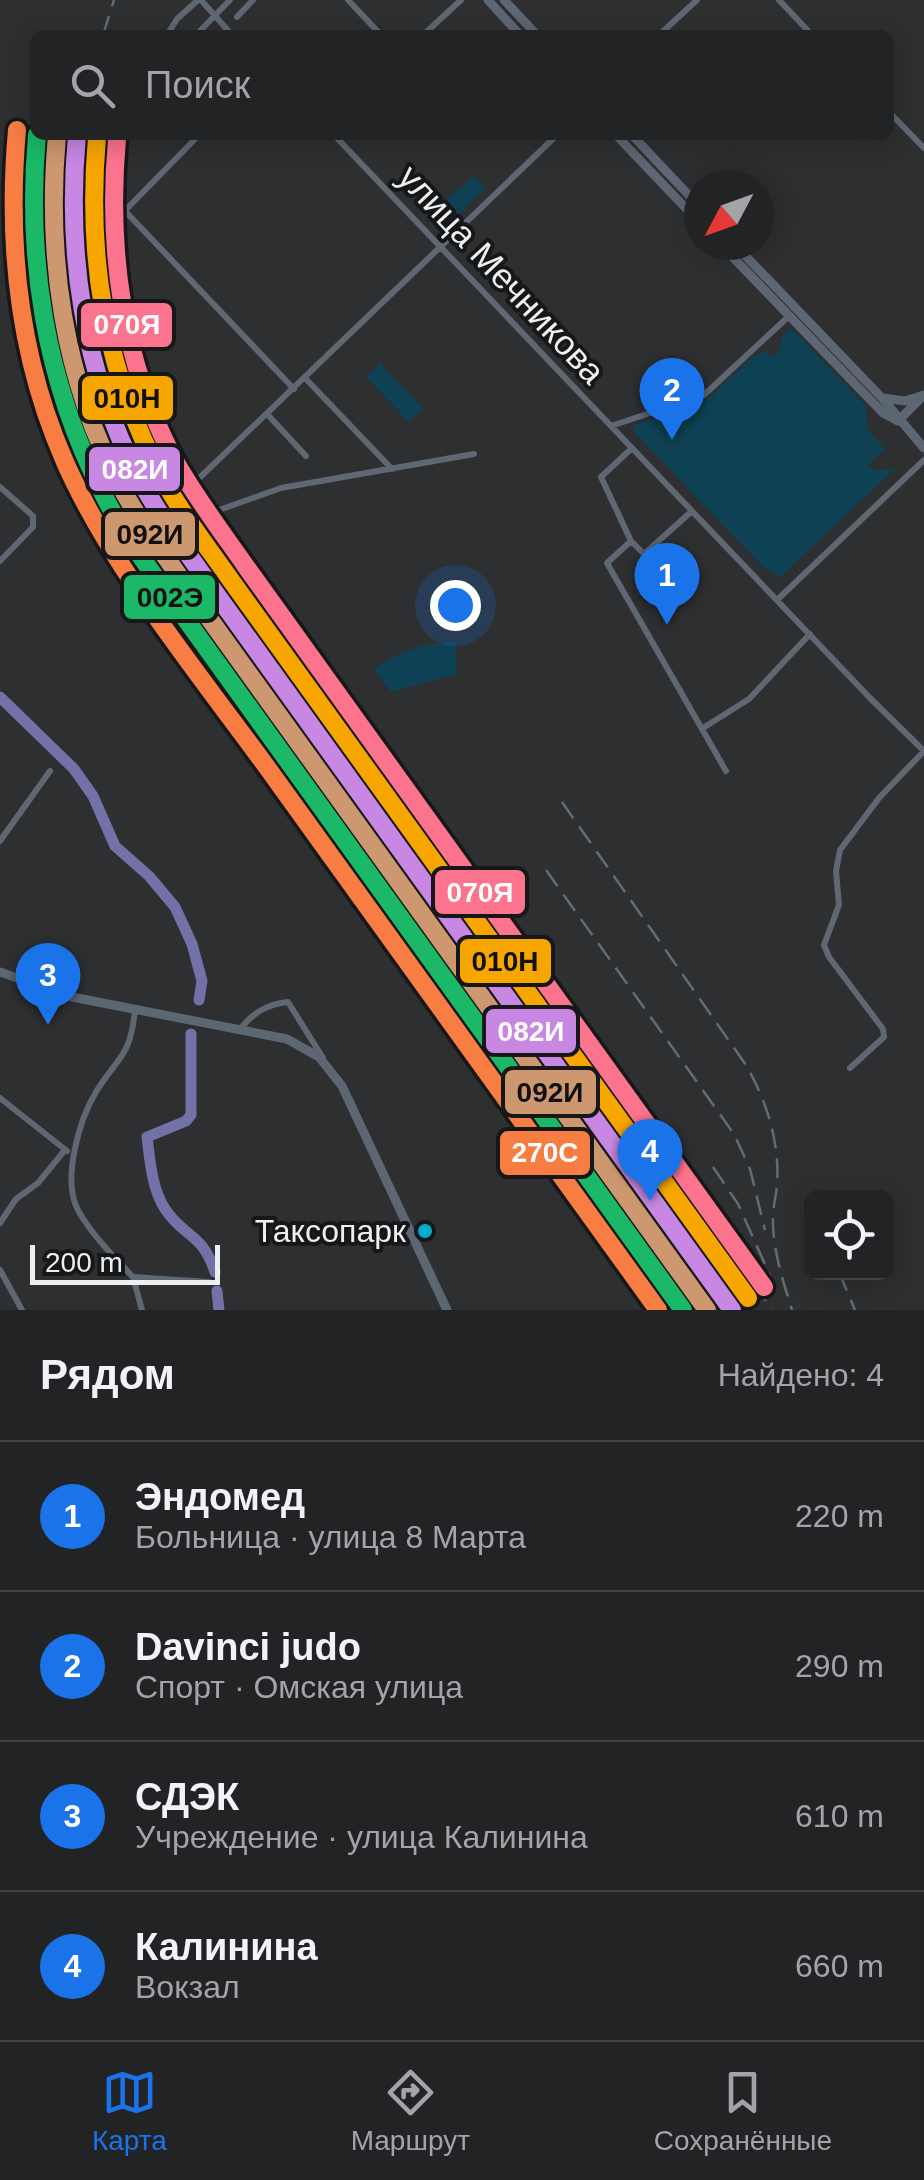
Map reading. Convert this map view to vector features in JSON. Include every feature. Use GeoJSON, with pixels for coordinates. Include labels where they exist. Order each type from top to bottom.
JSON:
{"type":"FeatureCollection","features":[{"type":"Feature","properties":{"kind":"main road"},"geometry":{"type":"LineString","coordinates":[[488,0],[515,30]]}},
{"type":"Feature","properties":{"kind":"main road"},"geometry":{"type":"LineString","coordinates":[[504,0],[532,30]]}},
{"type":"Feature","properties":{"kind":"main road"},"geometry":{"type":"LineString","coordinates":[[621,140],[684,206]]}},
{"type":"Feature","properties":{"kind":"main road"},"geometry":{"type":"LineString","coordinates":[[637,140],[684,190]]}},
{"type":"Feature","properties":{"kind":"main road"},"geometry":{"type":"LineString","coordinates":[[737,260],[882,398],[924,448]]}},
{"type":"Feature","properties":{"kind":"main road"},"geometry":{"type":"LineString","coordinates":[[748,260],[883,413],[898,421]]}},
{"type":"Feature","properties":{"kind":"main road"},"geometry":{"type":"LineString","coordinates":[[882,398],[905,400],[924,395]]}},
{"type":"Feature","properties":{"kind":"main road"},"geometry":{"type":"LineString","coordinates":[[898,421],[924,395]]}},
{"type":"Feature","properties":{"kind":"main road"},"geometry":{"type":"LineString","coordinates":[[0,972],[50,992],[287,1039],[306,1048],[342,1086],[447,1310]]}},
{"type":"Feature","properties":{"kind":"street"},"geometry":{"type":"LineString","coordinates":[[170,30],[176,19],[199,0],[227,30]]}},
{"type":"Feature","properties":{"kind":"street"},"geometry":{"type":"LineString","coordinates":[[201,30],[230,0]]}},
{"type":"Feature","properties":{"kind":"street"},"geometry":{"type":"LineString","coordinates":[[237,17],[253,0]]}},
{"type":"Feature","properties":{"kind":"street"},"geometry":{"type":"LineString","coordinates":[[348,0],[377,30]]}},
{"type":"Feature","properties":{"kind":"street"},"geometry":{"type":"LineString","coordinates":[[428,30],[461,0]]}},
{"type":"Feature","properties":{"kind":"street"},"geometry":{"type":"LineString","coordinates":[[664,30],[697,0]]}},
{"type":"Feature","properties":{"kind":"street"},"geometry":{"type":"LineString","coordinates":[[778,0],[807,30]]}},
{"type":"Feature","properties":{"kind":"street"},"geometry":{"type":"LineString","coordinates":[[894,117],[924,148]]}},
{"type":"Feature","properties":{"kind":"street"},"geometry":{"type":"LineString","coordinates":[[192,485],[160,423],[102,243],[107,229],[194,140]]}},
{"type":"Feature","properties":{"kind":"street","name":"улица Мечникова"},"geometry":{"type":"LineString","coordinates":[[339,140],[924,751]]}},
{"type":"Feature","properties":{"kind":"street"},"geometry":{"type":"LineString","coordinates":[[474,454],[282,488],[219,510],[196,505],[186,494],[552,140]]}},
{"type":"Feature","properties":{"kind":"street"},"geometry":{"type":"LineString","coordinates":[[126,212],[294,389]]}},
{"type":"Feature","properties":{"kind":"street"},"geometry":{"type":"LineString","coordinates":[[611,426],[704,396],[792,313]]}},
{"type":"Feature","properties":{"kind":"street"},"geometry":{"type":"LineString","coordinates":[[305,378],[392,470]]}},
{"type":"Feature","properties":{"kind":"street"},"geometry":{"type":"LineString","coordinates":[[267,414],[306,456]]}},
{"type":"Feature","properties":{"kind":"street"},"geometry":{"type":"LineString","coordinates":[[632,448],[601,477],[631,541],[644,554],[692,510]]}},
{"type":"Feature","properties":{"kind":"street"},"geometry":{"type":"LineString","coordinates":[[777,600],[924,460]]}},
{"type":"Feature","properties":{"kind":"street"},"geometry":{"type":"LineString","coordinates":[[0,487],[34,516],[34,526],[0,561]]}},
{"type":"Feature","properties":{"kind":"street"},"geometry":{"type":"LineString","coordinates":[[631,541],[607,563],[726,771]]}},
{"type":"Feature","properties":{"kind":"street"},"geometry":{"type":"LineString","coordinates":[[702,728],[749,699],[810,634]]}},
{"type":"Feature","properties":{"kind":"street"},"geometry":{"type":"LineString","coordinates":[[850,1068],[884,1037],[884,1028],[824,945],[839,904],[836,871],[840,850],[879,798],[924,751]]}},
{"type":"Feature","properties":{"kind":"street"},"geometry":{"type":"LineString","coordinates":[[1,835],[50,771]]}},
{"type":"Feature","properties":{"kind":"street"},"geometry":{"type":"LineString","coordinates":[[240,1029],[251,1016],[272,1003],[288,1002],[329,1068]]}},
{"type":"Feature","properties":{"kind":"street"},"geometry":{"type":"LineString","coordinates":[[0,1223],[16,1198],[38,1183],[68,1152],[88,1106],[128,1052],[135,1010]]}},
{"type":"Feature","properties":{"kind":"street"},"geometry":{"type":"LineString","coordinates":[[0,1098],[68,1152],[77,1208],[96,1238],[133,1277],[142,1310]]}},
{"type":"Feature","properties":{"kind":"street"},"geometry":{"type":"LineString","coordinates":[[0,1270],[22,1310]]}},
{"type":"Feature","properties":{"kind":"street"},"geometry":{"type":"LineString","coordinates":[[133,1277],[209,1282]]}},
{"type":"Feature","properties":{"kind":"shaded area"},"geometry":{"type":"Polygon","coordinates":[[[474,176],[486,188],[449,224],[437,226],[419,207],[428,191],[444,202],[474,176]]]}},
{"type":"Feature","properties":{"kind":"shaded area"},"geometry":{"type":"Polygon","coordinates":[[[791,328],[865,405],[869,431],[885,449],[868,465],[874,470],[895,469],[780,577],[765,569],[633,431],[634,425],[704,402],[756,354],[778,354],[782,336],[791,328]]]}},
{"type":"Feature","properties":{"kind":"shaded area"},"geometry":{"type":"Polygon","coordinates":[[[380,363],[423,409],[409,422],[366,377],[380,363]]]}},
{"type":"Feature","properties":{"kind":"shaded area"},"geometry":{"type":"Polygon","coordinates":[[[455,642],[457,674],[391,692],[374,669],[412,649],[455,642]]]}},
{"type":"Feature","properties":{"kind":"waterway"},"geometry":{"type":"LineString","coordinates":[[0,697],[74,769],[93,796],[115,846],[149,876],[175,907],[192,944],[202,981],[199,1000]]}},
{"type":"Feature","properties":{"kind":"waterway"},"geometry":{"type":"LineString","coordinates":[[191,1034],[191,1115],[186,1121],[147,1137],[152,1174],[161,1201],[172,1218],[204,1249],[215,1272]]}},
{"type":"Feature","properties":{"kind":"waterway"},"geometry":{"type":"LineString","coordinates":[[217,1291],[219,1310]]}},
{"type":"Feature","properties":{"kind":"railway"},"geometry":{"type":"LineString","coordinates":[[105,30],[114,0]]}},
{"type":"Feature","properties":{"kind":"railway"},"geometry":{"type":"LineString","coordinates":[[86,140],[85,247],[104,350],[142,449],[168,497],[198,545],[750,1310]]}},
{"type":"Feature","properties":{"kind":"railway"},"geometry":{"type":"LineString","coordinates":[[562,802],[746,1065],[760,1093],[771,1123],[776,1154],[774,1241],[792,1310]]}},
{"type":"Feature","properties":{"kind":"railway"},"geometry":{"type":"LineString","coordinates":[[416,826],[440,852],[771,1310]]}},
{"type":"Feature","properties":{"kind":"railway"},"geometry":{"type":"LineString","coordinates":[[546,870],[734,1134],[750,1169],[765,1230]]}},
{"type":"Feature","properties":{"kind":"railway"},"geometry":{"type":"LineString","coordinates":[[713,1167],[738,1204],[773,1282]]}},
{"type":"Feature","properties":{"kind":"railway"},"geometry":{"type":"LineString","coordinates":[[842,1280],[855,1310]]}},
{"type":"Feature","properties":{"kind":"transit line","name":"270С"},"geometry":{"type":"LineString","coordinates":[[17,130],[14,215],[27,341],[49,423],[85,503],[161,624],[658,1310]]}},
{"type":"Feature","properties":{"kind":"transit line","name":"002Э"},"geometry":{"type":"LineString","coordinates":[[37,140],[34,227],[53,363],[82,450],[111,508],[150,570],[683,1310]]}},
{"type":"Feature","properties":{"kind":"transit line","name":"092И"},"geometry":{"type":"LineString","coordinates":[[57,140],[54,226],[63,316],[85,403],[121,487],[198,603],[707,1310]]}},
{"type":"Feature","properties":{"kind":"transit line","name":"082И"},"geometry":{"type":"LineString","coordinates":[[77,140],[74,223],[83,310],[104,395],[146,491],[732,1310]]}},
{"type":"Feature","properties":{"kind":"transit line","name":"010Н"},"geometry":{"type":"LineString","coordinates":[[97,140],[97,263],[111,346],[137,425],[163,479],[210,551],[748,1298]]}},
{"type":"Feature","properties":{"kind":"transit line","name":"070Я"},"geometry":{"type":"LineString","coordinates":[[117,140],[114,222],[122,304],[142,383],[174,459],[247,568],[764,1287]]}},
{"type":"Feature","properties":{"kind":"place","name":"Davinci judo"},"geometry":{"type":"Point","coordinates":[672,440]}},
{"type":"Feature","properties":{"kind":"place","name":"Эндомед"},"geometry":{"type":"Point","coordinates":[667,625]}},
{"type":"Feature","properties":{"kind":"place","name":"СДЭК"},"geometry":{"type":"Point","coordinates":[48,1025]}},
{"type":"Feature","properties":{"kind":"place","name":"Калинина"},"geometry":{"type":"Point","coordinates":[650,1201]}},
{"type":"Feature","properties":{"kind":"place","name":"Таксопарк"},"geometry":{"type":"Point","coordinates":[425,1231]}}]}
